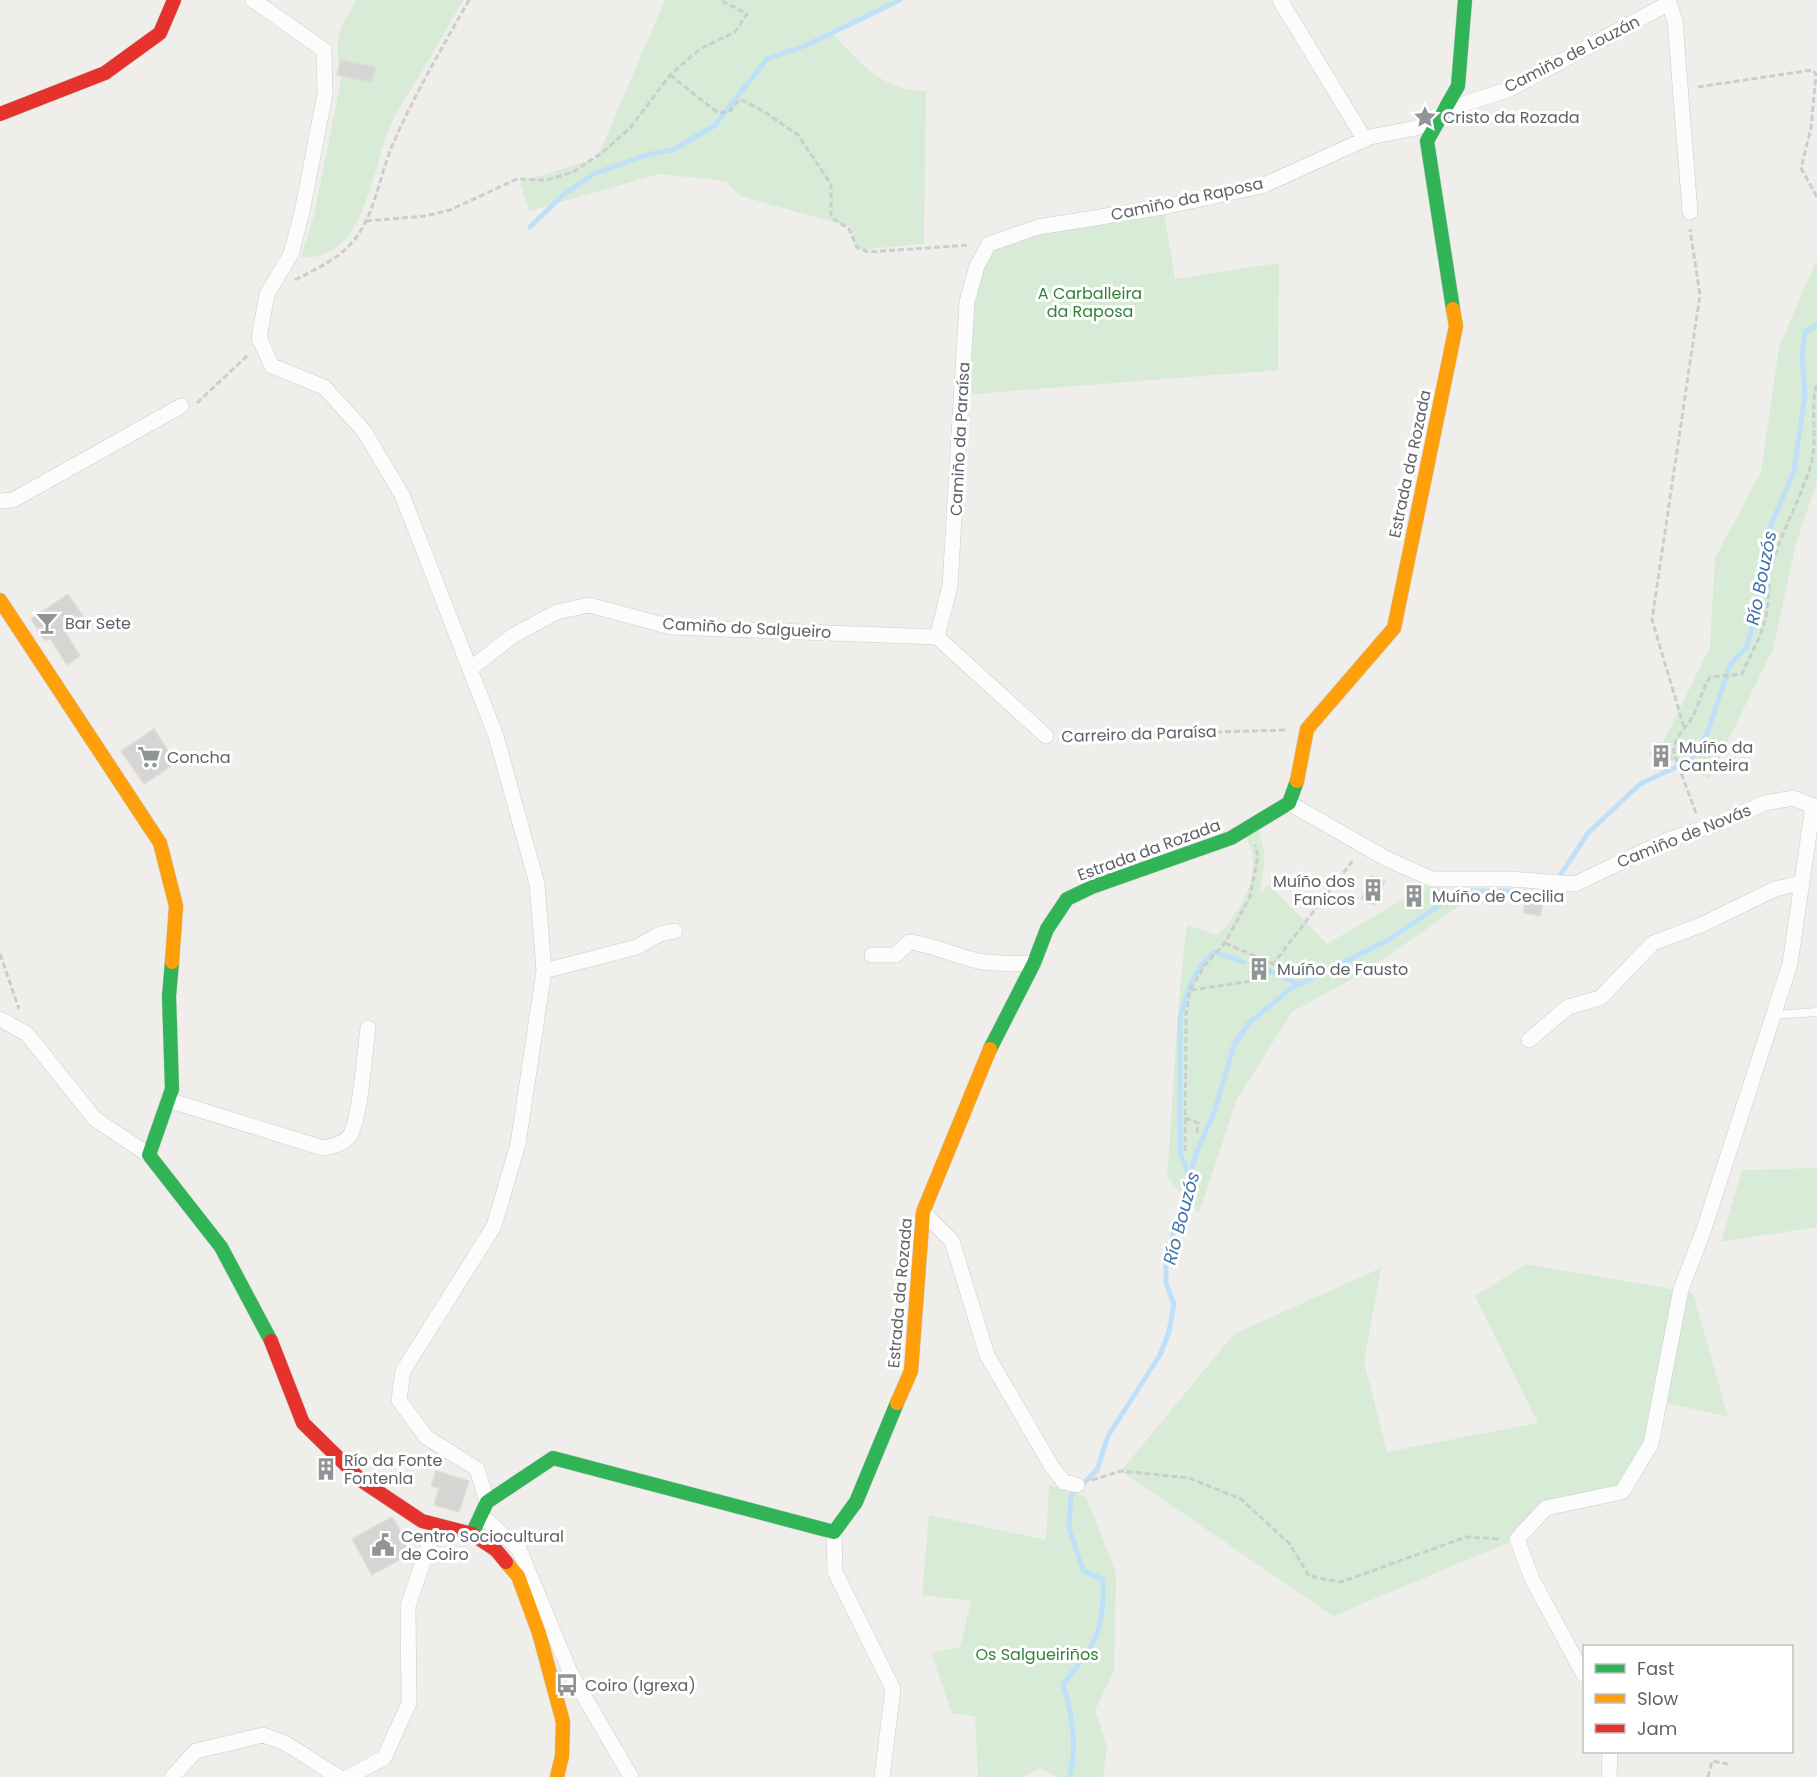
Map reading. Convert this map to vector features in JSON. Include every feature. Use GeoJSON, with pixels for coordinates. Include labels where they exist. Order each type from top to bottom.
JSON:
{"type":"FeatureCollection","features":[{"type":"Feature","properties":{"kind":"street"},"geometry":{"type":"LineString","coordinates":[[0,114],[105,73],[160,33],[174,0]]}},
{"type":"Feature","properties":{"kind":"street"},"geometry":{"type":"LineString","coordinates":[[253,0],[324,50],[326,69],[325,94],[291,254],[267,294],[259,338],[272,366],[324,387],[364,431],[402,495],[496,736],[537,884],[544,971],[518,1144],[494,1226],[403,1371],[399,1400],[426,1437],[477,1469],[487,1502]]}},
{"type":"Feature","properties":{"kind":"street"},"geometry":{"type":"LineString","coordinates":[[1280,0],[1365,140]]}},
{"type":"Feature","properties":{"kind":"street","name":"Estrada da Rozada"},"geometry":{"type":"LineString","coordinates":[[1307,729],[1394,628],[1455,326],[1427,141],[1458,86],[1465,0]]}},
{"type":"Feature","properties":{"kind":"street","name":"Camiño de Louzán"},"geometry":{"type":"LineString","coordinates":[[1445,110],[1510,89],[1669,2],[1675,21],[1690,212]]}},
{"type":"Feature","properties":{"kind":"street","name":"Camiño da Raposa"},"geometry":{"type":"LineString","coordinates":[[989,244],[1038,227],[1163,207],[1262,186],[1365,140],[1416,128],[1445,110]]}},
{"type":"Feature","properties":{"kind":"street","name":"Camiño da Paraísa"},"geometry":{"type":"LineString","coordinates":[[937,637],[950,586],[967,302],[977,266],[989,244]]}},
{"type":"Feature","properties":{"kind":"street"},"geometry":{"type":"LineString","coordinates":[[0,501],[13,500],[181,406]]}},
{"type":"Feature","properties":{"kind":"street"},"geometry":{"type":"LineString","coordinates":[[0,600],[160,843],[176,906],[169,996],[172,1089],[154,1135],[149,1155]]}},
{"type":"Feature","properties":{"kind":"street","name":"Camiño do Salgueiro"},"geometry":{"type":"LineString","coordinates":[[470,669],[514,635],[548,617],[588,605],[671,627],[937,637]]}},
{"type":"Feature","properties":{"kind":"street","name":"Carreiro da Paraísa"},"geometry":{"type":"LineString","coordinates":[[937,637],[1046,736]]}},
{"type":"Feature","properties":{"kind":"street"},"geometry":{"type":"LineString","coordinates":[[1289,802],[1301,769],[1307,729]]}},
{"type":"Feature","properties":{"kind":"street","name":"Camiño de Novás"},"geometry":{"type":"LineString","coordinates":[[1289,802],[1364,846],[1432,879],[1511,879],[1575,884],[1665,841],[1702,829],[1765,803],[1794,798],[1815,806]]}},
{"type":"Feature","properties":{"kind":"street","name":"Estrada da Rozada"},"geometry":{"type":"LineString","coordinates":[[834,1532],[856,1502],[911,1371],[923,1212],[981,1067],[1034,963],[1047,929],[1067,899],[1092,887],[1231,838],[1289,802]]}},
{"type":"Feature","properties":{"kind":"street"},"geometry":{"type":"LineString","coordinates":[[1583,1672],[1532,1579],[1517,1539],[1546,1508],[1622,1492],[1651,1444],[1682,1289],[1703,1232],[1790,964],[1815,806]]}},
{"type":"Feature","properties":{"kind":"street"},"geometry":{"type":"LineString","coordinates":[[1529,1040],[1568,1007],[1600,998],[1653,943],[1701,925],[1775,889],[1802,883]]}},
{"type":"Feature","properties":{"kind":"street"},"geometry":{"type":"LineString","coordinates":[[544,971],[637,947],[660,934],[675,931]]}},
{"type":"Feature","properties":{"kind":"street"},"geometry":{"type":"LineString","coordinates":[[872,955],[895,955],[910,942],[932,945],[976,960],[1010,965],[1034,963]]}},
{"type":"Feature","properties":{"kind":"street"},"geometry":{"type":"LineString","coordinates":[[0,1019],[27,1034],[95,1119],[149,1155],[221,1246],[270,1339],[303,1423],[362,1481],[422,1521],[472,1534],[496,1550],[518,1576],[539,1633],[563,1722],[562,1756],[557,1777]]}},
{"type":"Feature","properties":{"kind":"street"},"geometry":{"type":"LineString","coordinates":[[168,1100],[323,1148],[337,1145],[348,1138],[356,1122],[368,1028]]}},
{"type":"Feature","properties":{"kind":"street"},"geometry":{"type":"LineString","coordinates":[[923,1212],[952,1241],[987,1355],[1052,1467],[1064,1482],[1084,1483]]}},
{"type":"Feature","properties":{"kind":"street"},"geometry":{"type":"LineString","coordinates":[[472,1534],[487,1502],[553,1458],[834,1532],[835,1572],[893,1689],[882,1777]]}},
{"type":"Feature","properties":{"kind":"street"},"geometry":{"type":"LineString","coordinates":[[479,1519],[488,1521],[519,1549],[570,1672],[631,1777]]}},
{"type":"Feature","properties":{"kind":"street"},"geometry":{"type":"LineString","coordinates":[[348,1777],[384,1758],[409,1703],[408,1606],[430,1542],[439,1526]]}},
{"type":"Feature","properties":{"kind":"street"},"geometry":{"type":"LineString","coordinates":[[171,1777],[196,1751],[263,1735],[285,1743],[339,1777]]}},
{"type":"Feature","properties":{"kind":"street"},"geometry":{"type":"LineString","coordinates":[[1610,1753],[1610,1777]]}},
{"type":"Feature","properties":{"kind":"lane"},"geometry":{"type":"LineString","coordinates":[[1773,1015],[1817,1012]]}},
{"type":"Feature","properties":{"kind":"path"},"geometry":{"type":"LineString","coordinates":[[267,294],[334,260],[355,238],[374,207],[390,152],[409,107],[469,0]]}},
{"type":"Feature","properties":{"kind":"path"},"geometry":{"type":"LineString","coordinates":[[366,221],[426,216],[450,210],[517,179],[547,180],[573,172],[603,152],[630,128],[670,75],[700,49],[735,32],[747,14],[720,0]]}},
{"type":"Feature","properties":{"kind":"path"},"geometry":{"type":"LineString","coordinates":[[1681,89],[1812,70],[1816,74],[1811,128],[1801,168],[1817,197]]}},
{"type":"Feature","properties":{"kind":"path"},"geometry":{"type":"LineString","coordinates":[[670,75],[718,113],[730,111],[740,99],[763,111],[798,135],[831,184],[831,217],[849,229],[857,247],[868,252],[989,244]]}},
{"type":"Feature","properties":{"kind":"path"},"geometry":{"type":"LineString","coordinates":[[1684,727],[1652,620],[1700,296],[1691,249],[1690,212]]}},
{"type":"Feature","properties":{"kind":"path"},"geometry":{"type":"LineString","coordinates":[[181,406],[193,406],[224,379],[251,351],[259,338]]}},
{"type":"Feature","properties":{"kind":"path"},"geometry":{"type":"LineString","coordinates":[[1702,829],[1674,754],[1673,744],[1695,714],[1702,691],[1710,677],[1740,674],[1767,611],[1768,581],[1775,555],[1812,460],[1816,427],[1815,391],[1817,383]]}},
{"type":"Feature","properties":{"kind":"path","name":"Carreiro da Paraísa"},"geometry":{"type":"LineString","coordinates":[[1046,736],[1307,729]]}},
{"type":"Feature","properties":{"kind":"path"},"geometry":{"type":"LineString","coordinates":[[1185,1151],[1186,1014],[1190,990],[1205,965],[1225,943],[1250,897],[1258,856],[1251,826]]}},
{"type":"Feature","properties":{"kind":"path"},"geometry":{"type":"LineString","coordinates":[[1190,990],[1266,979],[1273,965],[1364,846]]}},
{"type":"Feature","properties":{"kind":"path"},"geometry":{"type":"LineString","coordinates":[[1225,943],[1273,965]]}},
{"type":"Feature","properties":{"kind":"path"},"geometry":{"type":"LineString","coordinates":[[0,954],[27,1034]]}},
{"type":"Feature","properties":{"kind":"path"},"geometry":{"type":"LineString","coordinates":[[1185,1118],[1198,1123],[1197,1133]]}},
{"type":"Feature","properties":{"kind":"path"},"geometry":{"type":"LineString","coordinates":[[1084,1483],[1121,1471],[1189,1478],[1241,1499],[1289,1543],[1309,1576],[1341,1582],[1466,1537],[1517,1539]]}},
{"type":"Feature","properties":{"kind":"path"},"geometry":{"type":"LineString","coordinates":[[1708,1777],[1712,1761],[1728,1764]]}},
{"type":"Feature","properties":{"kind":"green space"},"geometry":{"type":"Polygon","coordinates":[[[356,0],[463,0],[396,114],[355,225],[342,243],[324,254],[301,257],[313,220],[342,76],[337,75],[339,36],[341,27],[356,0]]]}},
{"type":"Feature","properties":{"kind":"green space"},"geometry":{"type":"Polygon","coordinates":[[[665,0],[899,0],[831,31],[872,73],[897,87],[926,91],[924,244],[855,250],[851,227],[740,196],[726,181],[659,174],[529,211],[520,182],[597,158],[665,0]]]}},
{"type":"Feature","properties":{"kind":"green space","name":"A Carballeira da Raposa"},"geometry":{"type":"Polygon","coordinates":[[[1163,207],[1175,279],[1279,263],[1278,370],[962,395],[967,302],[989,244],[1163,207]]]}},
{"type":"Feature","properties":{"kind":"green space"},"geometry":{"type":"Polygon","coordinates":[[[1817,259],[1817,481],[1796,544],[1773,649],[1709,779],[1658,753],[1710,647],[1715,558],[1761,472],[1779,347],[1817,259]]]}},
{"type":"Feature","properties":{"kind":"green space"},"geometry":{"type":"Polygon","coordinates":[[[1257,822],[1265,855],[1260,893],[1269,885],[1327,944],[1433,882],[1465,902],[1363,973],[1292,1012],[1237,1099],[1199,1213],[1167,1177],[1187,925],[1218,935],[1238,910],[1248,889],[1253,868],[1252,855],[1244,830],[1257,822]]]}},
{"type":"Feature","properties":{"kind":"green space"},"geometry":{"type":"Polygon","coordinates":[[[1817,1168],[1817,1227],[1721,1242],[1742,1170],[1817,1168]]]}},
{"type":"Feature","properties":{"kind":"green space"},"geometry":{"type":"Polygon","coordinates":[[[1526,1264],[1693,1293],[1728,1417],[1659,1401],[1651,1444],[1622,1492],[1546,1508],[1517,1539],[1333,1616],[1121,1471],[1234,1334],[1381,1268],[1364,1362],[1387,1452],[1538,1423],[1475,1296],[1526,1264]]]}},
{"type":"Feature","properties":{"kind":"green space","name":"Os Salgueiriños"},"geometry":{"type":"Polygon","coordinates":[[[1049,1485],[1086,1497],[1116,1573],[1114,1671],[1095,1710],[1107,1747],[1103,1777],[1057,1777],[1040,1768],[1024,1777],[978,1777],[975,1717],[952,1713],[931,1653],[960,1647],[971,1601],[922,1595],[929,1515],[1046,1540],[1049,1485]]]}},
{"type":"Feature","properties":{"kind":"building"},"geometry":{"type":"Polygon","coordinates":[[[341,60],[376,67],[372,83],[337,75],[341,60]]]}},
{"type":"Feature","properties":{"kind":"building"},"geometry":{"type":"Polygon","coordinates":[[[68,594],[83,616],[63,629],[80,656],[67,665],[50,638],[45,641],[31,619],[68,594]]]}},
{"type":"Feature","properties":{"kind":"building","name":"Concha"},"geometry":{"type":"Polygon","coordinates":[[[154,729],[176,763],[144,784],[121,751],[154,729]]]}},
{"type":"Feature","properties":{"kind":"building","name":"Muíño da Canteira"},"geometry":{"type":"Polygon","coordinates":[[[1665,745],[1673,759],[1658,768],[1650,753],[1665,745]]]}},
{"type":"Feature","properties":{"kind":"building","name":"Muíño dos Fanicos"},"geometry":{"type":"Polygon","coordinates":[[[1372,876],[1385,881],[1374,905],[1361,899],[1372,876]]]}},
{"type":"Feature","properties":{"kind":"building"},"geometry":{"type":"Polygon","coordinates":[[[1526,899],[1543,902],[1540,916],[1523,913],[1526,899]]]}},
{"type":"Feature","properties":{"kind":"building","name":"Muíño de Fausto"},"geometry":{"type":"Polygon","coordinates":[[[1255,959],[1269,965],[1263,978],[1249,972],[1255,959]]]}},
{"type":"Feature","properties":{"kind":"building"},"geometry":{"type":"Polygon","coordinates":[[[436,1471],[469,1481],[459,1512],[434,1505],[439,1488],[431,1486],[436,1471]]]}},
{"type":"Feature","properties":{"kind":"building","name":"Centro Sociocultural de Coiro"},"geometry":{"type":"Polygon","coordinates":[[[392,1517],[414,1552],[372,1575],[352,1539],[392,1517]]]}},
{"type":"Feature","properties":{"kind":"waterway"},"geometry":{"type":"LineString","coordinates":[[530,227],[562,196],[593,174],[647,155],[673,150],[714,126],[767,59],[807,45],[900,0]]}},
{"type":"Feature","properties":{"kind":"waterway","name":"Río Bouzós"},"geometry":{"type":"LineString","coordinates":[[1561,874],[1588,833],[1640,784],[1691,760],[1707,734],[1730,665],[1746,648],[1754,622],[1768,532],[1794,471],[1805,395],[1802,356],[1805,332],[1817,325]]}},
{"type":"Feature","properties":{"kind":"waterway","name":"Río Bouzós"},"geometry":{"type":"LineString","coordinates":[[1069,1777],[1073,1755],[1073,1731],[1063,1685],[1090,1648],[1099,1626],[1103,1598],[1103,1580],[1083,1570],[1069,1528],[1071,1496],[1097,1470],[1108,1436],[1160,1355],[1169,1332],[1174,1304],[1166,1284],[1166,1258],[1197,1151],[1215,1110],[1234,1045],[1248,1024],[1290,989],[1390,939],[1460,891],[1514,891]]}},
{"type":"Feature","properties":{"kind":"waterway"},"geometry":{"type":"LineString","coordinates":[[1189,1176],[1180,1152],[1180,1018],[1182,1008],[1196,974],[1214,952],[1244,962]]}},
{"type":"Feature","properties":{"kind":"waterway"},"geometry":{"type":"LineString","coordinates":[[1267,970],[1298,984]]}},
{"type":"Feature","properties":{"kind":"traffic: fast"},"geometry":{"type":"LineString","coordinates":[[1453,309],[1427,141],[1458,86],[1465,0]]}},
{"type":"Feature","properties":{"kind":"traffic: fast"},"geometry":{"type":"LineString","coordinates":[[990,1049],[1034,963],[1047,929],[1067,899],[1092,887],[1231,838],[1289,803],[1297,781]]}},
{"type":"Feature","properties":{"kind":"traffic: fast"},"geometry":{"type":"LineString","coordinates":[[172,962],[169,996],[172,1089],[149,1155],[221,1247],[271,1341]]}},
{"type":"Feature","properties":{"kind":"traffic: fast"},"geometry":{"type":"LineString","coordinates":[[472,1534],[487,1502],[553,1458],[834,1532],[856,1502],[897,1403]]}},
{"type":"Feature","properties":{"kind":"traffic: slow"},"geometry":{"type":"LineString","coordinates":[[1297,781],[1307,729],[1394,628],[1456,326],[1453,309]]}},
{"type":"Feature","properties":{"kind":"traffic: slow"},"geometry":{"type":"LineString","coordinates":[[0,600],[160,843],[176,906],[172,962]]}},
{"type":"Feature","properties":{"kind":"traffic: slow"},"geometry":{"type":"LineString","coordinates":[[897,1403],[911,1371],[923,1212],[990,1049]]}},
{"type":"Feature","properties":{"kind":"traffic: slow"},"geometry":{"type":"LineString","coordinates":[[506,1562],[518,1576],[539,1633],[563,1722],[562,1756],[557,1777]]}},
{"type":"Feature","properties":{"kind":"traffic: jam"},"geometry":{"type":"LineString","coordinates":[[0,114],[105,73],[160,33],[174,0]]}},
{"type":"Feature","properties":{"kind":"traffic: jam"},"geometry":{"type":"LineString","coordinates":[[271,1341],[303,1423],[362,1481],[422,1521],[472,1534],[496,1550],[506,1562]]}},
{"type":"Feature","properties":{"kind":"place","name":"Cristo da Rozada"},"geometry":{"type":"Point","coordinates":[1425,117]}},
{"type":"Feature","properties":{"kind":"place","name":"Bar Sete"},"geometry":{"type":"Point","coordinates":[47,623]}},
{"type":"Feature","properties":{"kind":"place","name":"Muíño da Canteira"},"geometry":{"type":"Point","coordinates":[1661,756]}},
{"type":"Feature","properties":{"kind":"place","name":"Concha"},"geometry":{"type":"Point","coordinates":[149,757]}},
{"type":"Feature","properties":{"kind":"place","name":"Muíño dos Fanicos"},"geometry":{"type":"Point","coordinates":[1373,890]}},
{"type":"Feature","properties":{"kind":"place","name":"Muíño de Cecilia"},"geometry":{"type":"Point","coordinates":[1414,896]}},
{"type":"Feature","properties":{"kind":"place","name":"Muíño de Fausto"},"geometry":{"type":"Point","coordinates":[1259,969]}},
{"type":"Feature","properties":{"kind":"place","name":"Río da Fonte Fontenla"},"geometry":{"type":"Point","coordinates":[326,1469]}},
{"type":"Feature","properties":{"kind":"place","name":"Centro Sociocultural de Coiro"},"geometry":{"type":"Point","coordinates":[383,1545]}},
{"type":"Feature","properties":{"kind":"place","name":"Coiro (Igrexa)"},"geometry":{"type":"Point","coordinates":[567,1685]}}]}
